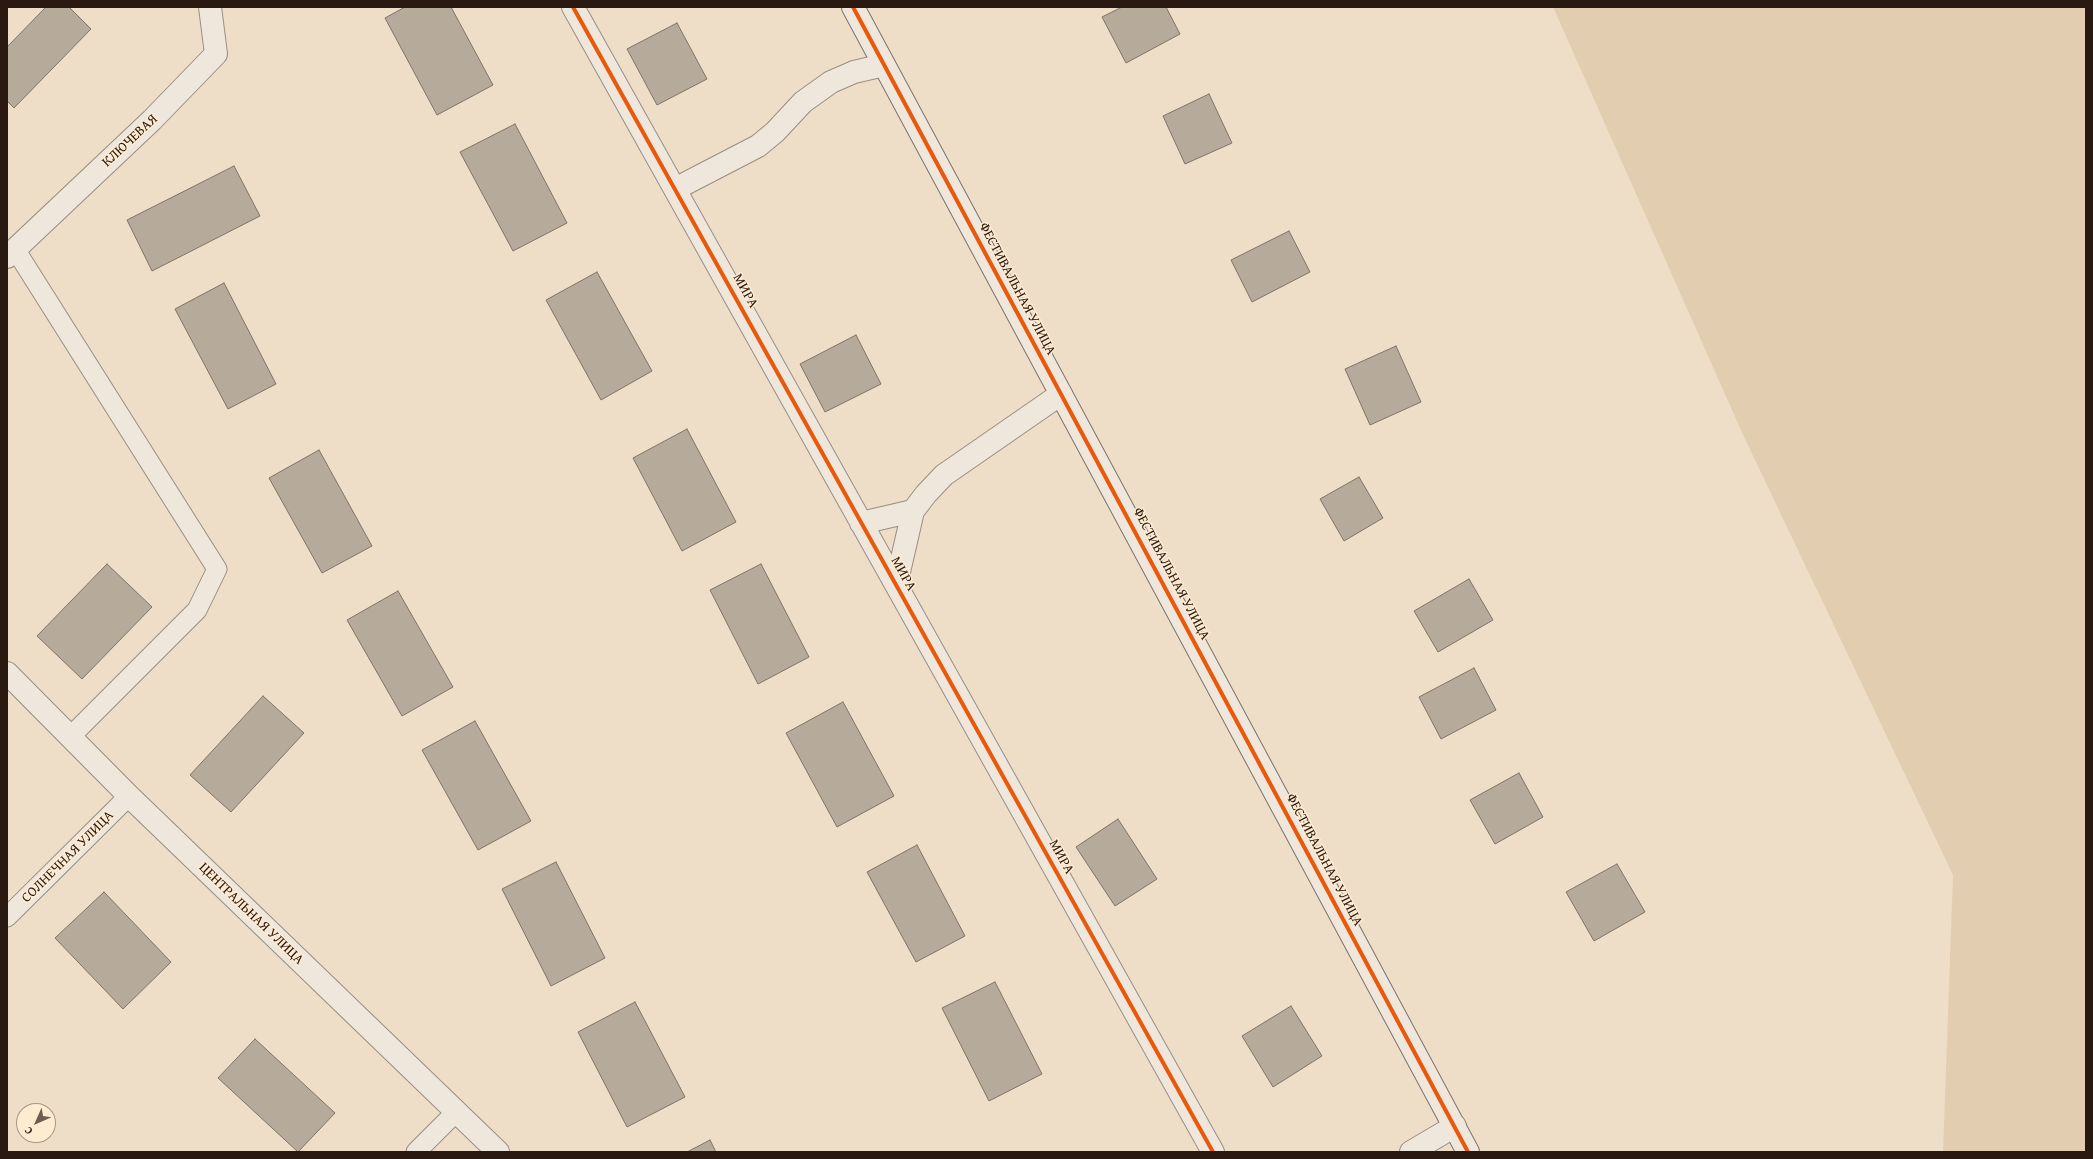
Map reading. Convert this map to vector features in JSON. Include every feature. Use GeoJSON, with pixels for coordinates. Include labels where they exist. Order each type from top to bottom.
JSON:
{"type":"FeatureCollection","features":[{"type":"Feature","properties":{"kind":"street","name":"КЛЮЧЕВАЯ"},"geometry":{"type":"LineString","coordinates":[[11,253],[152,120],[216,54],[210,7]]}},
{"type":"Feature","properties":{"kind":"street","name":"МИРА"},"geometry":{"type":"LineString","coordinates":[[573,7],[1213,1152]]}},
{"type":"Feature","properties":{"kind":"street","name":"ФЕСТИВАЛЬНАЯ УЛИЦА"},"geometry":{"type":"LineString","coordinates":[[853,7],[1468,1152]]}},
{"type":"Feature","properties":{"kind":"street"},"geometry":{"type":"LineString","coordinates":[[675,189],[758,146],[775,132],[803,102],[831,82],[854,72],[884,65]]}},
{"type":"Feature","properties":{"kind":"street"},"geometry":{"type":"LineString","coordinates":[[896,584],[913,511],[944,476],[1061,394]]}},
{"type":"Feature","properties":{"kind":"street"},"geometry":{"type":"LineString","coordinates":[[861,523],[913,511]]}},
{"type":"Feature","properties":{"kind":"street","name":"ЦЕНТРАЛЬНАЯ УЛИЦА"},"geometry":{"type":"LineString","coordinates":[[7,673],[129,796],[498,1152]]}},
{"type":"Feature","properties":{"kind":"street"},"geometry":{"type":"LineString","coordinates":[[1411,1152],[1455,1126]]}},
{"type":"Feature","properties":{"kind":"lane"},"geometry":{"type":"LineString","coordinates":[[11,253],[218,569],[197,610],[70,737]]}},
{"type":"Feature","properties":{"kind":"lane","name":"СОЛНЕЧНАЯ УЛИЦА"},"geometry":{"type":"LineString","coordinates":[[7,918],[129,796]]}},
{"type":"Feature","properties":{"kind":"lane"},"geometry":{"type":"LineString","coordinates":[[416,1152],[456,1112]]}},
{"type":"Feature","properties":{"kind":"shaded area"},"geometry":{"type":"Polygon","coordinates":[[[1553,7],[2086,7],[2086,1152],[1943,1152],[1953,875],[1744,437],[1553,7]]]}},
{"type":"Feature","properties":{"kind":"building"},"geometry":{"type":"Polygon","coordinates":[[[46,7],[69,7],[91,29],[14,108],[7,101],[7,47],[46,7]]]}},
{"type":"Feature","properties":{"kind":"building"},"geometry":{"type":"Polygon","coordinates":[[[405,7],[451,7],[493,85],[437,115],[385,18],[405,7]]]}},
{"type":"Feature","properties":{"kind":"building"},"geometry":{"type":"Polygon","coordinates":[[[1122,7],[1166,7],[1180,34],[1126,63],[1102,17],[1122,7]]]}},
{"type":"Feature","properties":{"kind":"building"},"geometry":{"type":"Polygon","coordinates":[[[677,23],[707,79],[657,105],[627,49],[677,23]]]}},
{"type":"Feature","properties":{"kind":"building"},"geometry":{"type":"Polygon","coordinates":[[[1209,94],[1232,143],[1185,164],[1163,116],[1209,94]]]}},
{"type":"Feature","properties":{"kind":"building"},"geometry":{"type":"Polygon","coordinates":[[[515,124],[567,223],[513,251],[460,152],[515,124]]]}},
{"type":"Feature","properties":{"kind":"building"},"geometry":{"type":"Polygon","coordinates":[[[234,166],[260,216],[152,271],[127,220],[234,166]]]}},
{"type":"Feature","properties":{"kind":"building"},"geometry":{"type":"Polygon","coordinates":[[[1289,231],[1310,272],[1252,302],[1231,260],[1289,231]]]}},
{"type":"Feature","properties":{"kind":"building"},"geometry":{"type":"Polygon","coordinates":[[[597,272],[652,371],[601,400],[546,300],[597,272]]]}},
{"type":"Feature","properties":{"kind":"building"},"geometry":{"type":"Polygon","coordinates":[[[224,283],[276,384],[228,409],[175,309],[224,283]]]}},
{"type":"Feature","properties":{"kind":"building"},"geometry":{"type":"Polygon","coordinates":[[[856,335],[881,384],[825,412],[800,364],[856,335]]]}},
{"type":"Feature","properties":{"kind":"building"},"geometry":{"type":"Polygon","coordinates":[[[1396,346],[1421,402],[1370,425],[1345,369],[1396,346]]]}},
{"type":"Feature","properties":{"kind":"building"},"geometry":{"type":"Polygon","coordinates":[[[687,429],[736,522],[682,551],[633,458],[687,429]]]}},
{"type":"Feature","properties":{"kind":"building"},"geometry":{"type":"Polygon","coordinates":[[[319,450],[372,546],[322,573],[269,478],[319,450]]]}},
{"type":"Feature","properties":{"kind":"building"},"geometry":{"type":"Polygon","coordinates":[[[1359,477],[1383,518],[1344,541],[1320,499],[1359,477]]]}},
{"type":"Feature","properties":{"kind":"building"},"geometry":{"type":"Polygon","coordinates":[[[107,564],[152,607],[82,679],[37,636],[107,564]]]}},
{"type":"Feature","properties":{"kind":"building"},"geometry":{"type":"Polygon","coordinates":[[[761,564],[809,657],[758,684],[710,590],[761,564]]]}},
{"type":"Feature","properties":{"kind":"building"},"geometry":{"type":"Polygon","coordinates":[[[1469,579],[1493,620],[1438,652],[1414,611],[1469,579]]]}},
{"type":"Feature","properties":{"kind":"building"},"geometry":{"type":"Polygon","coordinates":[[[398,591],[453,687],[402,716],[347,620],[398,591]]]}},
{"type":"Feature","properties":{"kind":"building"},"geometry":{"type":"Polygon","coordinates":[[[1474,668],[1496,710],[1441,739],[1419,697],[1474,668]]]}},
{"type":"Feature","properties":{"kind":"building"},"geometry":{"type":"Polygon","coordinates":[[[263,696],[304,733],[231,812],[190,775],[263,696]]]}},
{"type":"Feature","properties":{"kind":"building"},"geometry":{"type":"Polygon","coordinates":[[[843,702],[894,796],[837,827],[786,733],[843,702]]]}},
{"type":"Feature","properties":{"kind":"building"},"geometry":{"type":"Polygon","coordinates":[[[475,721],[531,821],[478,850],[422,750],[475,721]]]}},
{"type":"Feature","properties":{"kind":"building"},"geometry":{"type":"Polygon","coordinates":[[[1519,773],[1543,817],[1495,844],[1470,800],[1519,773]]]}},
{"type":"Feature","properties":{"kind":"building"},"geometry":{"type":"Polygon","coordinates":[[[1118,819],[1157,879],[1115,906],[1076,847],[1118,819]]]}},
{"type":"Feature","properties":{"kind":"building"},"geometry":{"type":"Polygon","coordinates":[[[917,845],[965,936],[916,962],[867,872],[917,845]]]}},
{"type":"Feature","properties":{"kind":"building"},"geometry":{"type":"Polygon","coordinates":[[[556,862],[605,958],[551,986],[502,889],[556,862]]]}},
{"type":"Feature","properties":{"kind":"building"},"geometry":{"type":"Polygon","coordinates":[[[1617,864],[1645,912],[1594,941],[1566,892],[1617,864]]]}},
{"type":"Feature","properties":{"kind":"building"},"geometry":{"type":"Polygon","coordinates":[[[104,892],[171,962],[123,1009],[55,938],[104,892]]]}},
{"type":"Feature","properties":{"kind":"building"},"geometry":{"type":"Polygon","coordinates":[[[995,982],[1042,1074],[989,1101],[942,1008],[995,982]]]}},
{"type":"Feature","properties":{"kind":"building"},"geometry":{"type":"Polygon","coordinates":[[[635,1002],[685,1097],[627,1127],[578,1032],[635,1002]]]}},
{"type":"Feature","properties":{"kind":"building"},"geometry":{"type":"Polygon","coordinates":[[[1291,1006],[1322,1056],[1273,1087],[1242,1036],[1291,1006]]]}},
{"type":"Feature","properties":{"kind":"building"},"geometry":{"type":"Polygon","coordinates":[[[255,1039],[335,1113],[298,1152],[218,1078],[255,1039]]]}},
{"type":"Feature","properties":{"kind":"building"},"geometry":{"type":"Polygon","coordinates":[[[710,1140],[716,1152],[687,1152],[710,1140]]]}},
{"type":"Feature","properties":{"kind":"cycle path"},"geometry":{"type":"LineString","coordinates":[[573,7],[1213,1152]]}},
{"type":"Feature","properties":{"kind":"cycle path"},"geometry":{"type":"LineString","coordinates":[[853,7],[1468,1152]]}}]}
